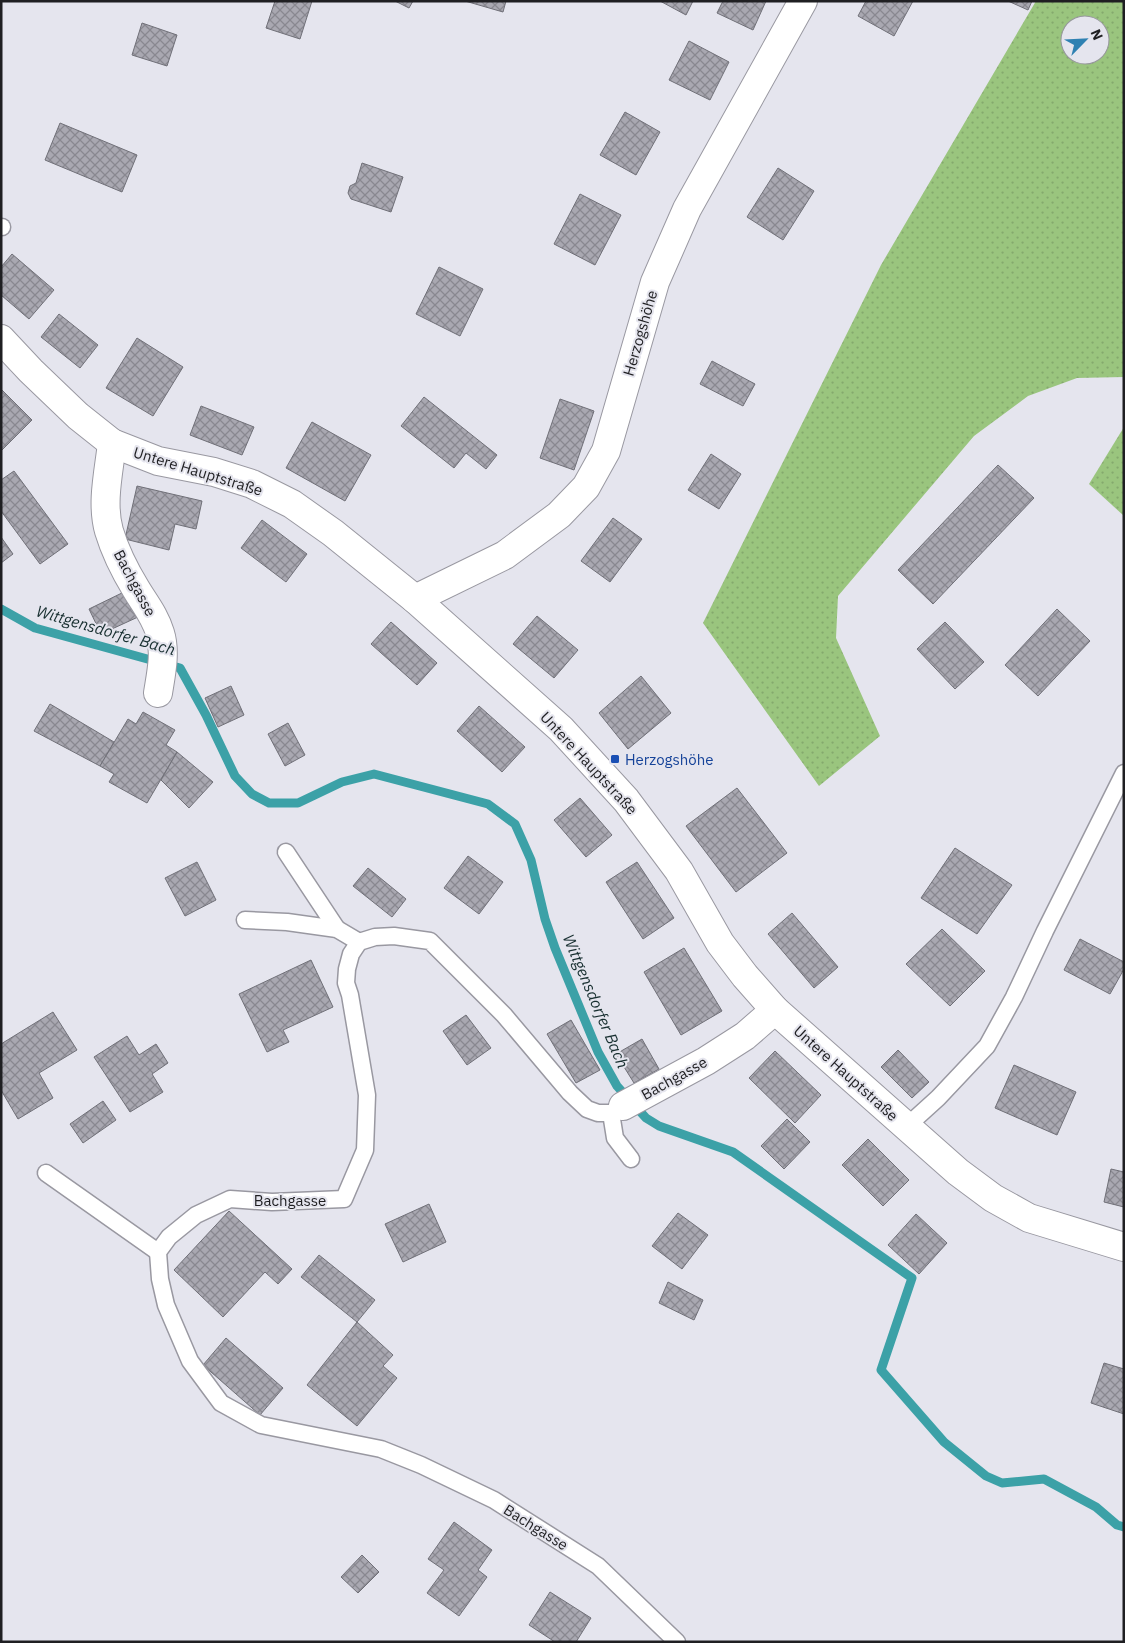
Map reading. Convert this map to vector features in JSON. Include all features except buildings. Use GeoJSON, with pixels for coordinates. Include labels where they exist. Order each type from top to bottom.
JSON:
{"type":"FeatureCollection","features":[{"type":"Feature","properties":{"kind":"street","name":"Herzogshöhe"},"geometry":{"type":"LineString","coordinates":[[415,598],[505,555],[558,515],[586,487],[606,451],[658,274],[687,209],[803,1]]}},
{"type":"Feature","properties":{"kind":"street","name":"Untere Hauptstraße"},"geometry":{"type":"LineString","coordinates":[[1,339],[78,416],[112,443],[158,460],[214,472],[252,484],[292,504],[333,533],[415,598],[561,729],[626,800],[679,871],[720,943],[745,976],[775,1010],[958,1172],[993,1198],[1029,1218],[1124,1247]]}},
{"type":"Feature","properties":{"kind":"street","name":"Bachgasse"},"geometry":{"type":"LineString","coordinates":[[112,443],[105,497],[108,529],[136,589],[152,612],[160,634],[161,672]]}},
{"type":"Feature","properties":{"kind":"street","name":"Bachgasse"},"geometry":{"type":"LineString","coordinates":[[623,1106],[714,1056],[745,1036],[775,1010]]}},
{"type":"Feature","properties":{"kind":"lane"},"geometry":{"type":"LineString","coordinates":[[906,1127],[938,1098],[987,1046],[1014,997],[1124,773]]}},
{"type":"Feature","properties":{"kind":"lane"},"geometry":{"type":"LineString","coordinates":[[286,852],[337,929]]}},
{"type":"Feature","properties":{"kind":"lane"},"geometry":{"type":"LineString","coordinates":[[245,920],[287,922],[337,929],[359,942],[375,937],[394,936],[430,942],[504,1015],[570,1093],[587,1109],[598,1113],[623,1106],[616,1138],[631,1159]]}},
{"type":"Feature","properties":{"kind":"lane","name":"Bachgasse"},"geometry":{"type":"LineString","coordinates":[[359,942],[351,954],[346,983],[350,995],[367,1095],[365,1150],[344,1199],[272,1202],[230,1199],[196,1215],[169,1236],[158,1252],[160,1279],[166,1305],[190,1360],[221,1403],[261,1425],[380,1449],[421,1465],[494,1500],[598,1566],[677,1642]]}},
{"type":"Feature","properties":{"kind":"lane"},"geometry":{"type":"LineString","coordinates":[[46,1173],[158,1252]]}},
{"type":"Feature","properties":{"kind":"green space"},"geometry":{"type":"Polygon","coordinates":[[[1036,1],[1124,1],[1124,377],[1077,378],[1028,396],[974,436],[838,596],[836,638],[880,736],[819,786],[703,623],[881,265],[1036,1]]]}},
{"type":"Feature","properties":{"kind":"green space"},"geometry":{"type":"Polygon","coordinates":[[[1124,427],[1124,516],[1089,484],[1124,427]]]}},
{"type":"Feature","properties":{"kind":"waterway","name":"Wittgensdorfer Bach"},"geometry":{"type":"LineString","coordinates":[[1,609],[35,628],[180,668],[206,715],[235,776],[252,794],[269,803],[298,803],[342,782],[374,774],[488,804],[515,824],[531,860],[545,919],[555,948],[598,1052],[617,1086],[646,1118],[659,1126],[733,1152],[912,1278],[881,1370],[944,1442],[986,1476],[1002,1483],[1044,1479],[1096,1507],[1117,1525],[1124,1527]]}},
{"type":"Feature","properties":{"kind":"place","name":"Herzogshöhe"},"geometry":{"type":"Point","coordinates":[615,759]}}]}
